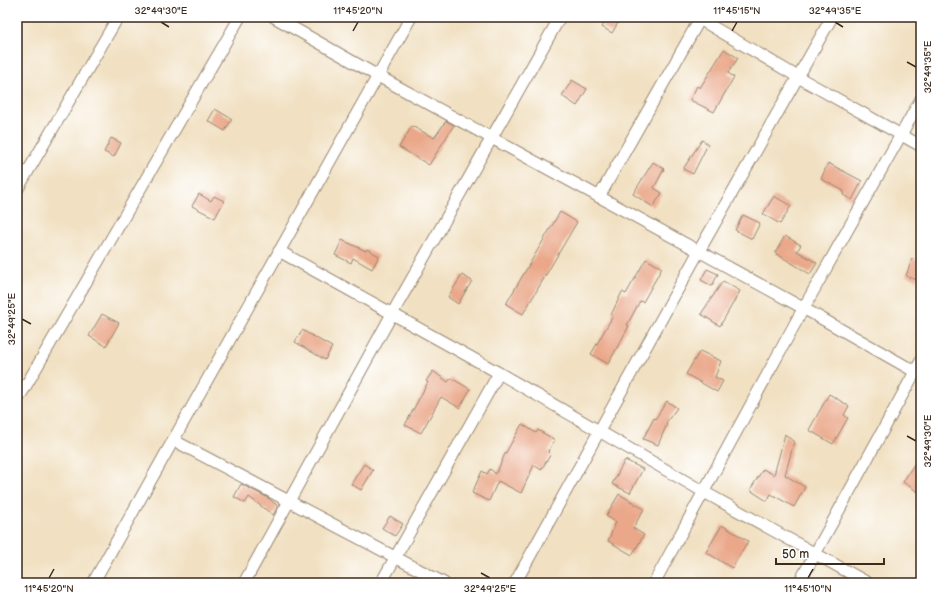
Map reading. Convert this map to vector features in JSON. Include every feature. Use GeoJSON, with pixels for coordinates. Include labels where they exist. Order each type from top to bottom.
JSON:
{"type":"FeatureCollection","features":[{"type":"Feature","properties":{"kind":"street"},"geometry":{"type":"LineString","coordinates":[[17,190],[118,17]]}},
{"type":"Feature","properties":{"kind":"street"},"geometry":{"type":"LineString","coordinates":[[17,401],[240,17]]}},
{"type":"Feature","properties":{"kind":"street"},"geometry":{"type":"LineString","coordinates":[[274,17],[378,76],[803,308],[918,373]]}},
{"type":"Feature","properties":{"kind":"street"},"geometry":{"type":"LineString","coordinates":[[93,583],[411,17]]}},
{"type":"Feature","properties":{"kind":"street"},"geometry":{"type":"LineString","coordinates":[[244,583],[392,314],[560,17]]}},
{"type":"Feature","properties":{"kind":"street"},"geometry":{"type":"LineString","coordinates":[[515,583],[699,251],[832,17]]}},
{"type":"Feature","properties":{"kind":"street"},"geometry":{"type":"LineString","coordinates":[[599,197],[699,18],[798,77],[921,146]]}},
{"type":"Feature","properties":{"kind":"street"},"geometry":{"type":"LineString","coordinates":[[654,583],[803,308],[921,99]]}},
{"type":"Feature","properties":{"kind":"street"},"geometry":{"type":"LineString","coordinates":[[279,251],[499,373],[704,492],[868,583]]}},
{"type":"Feature","properties":{"kind":"street"},"geometry":{"type":"LineString","coordinates":[[799,583],[918,373],[921,361]]}},
{"type":"Feature","properties":{"kind":"street"},"geometry":{"type":"LineString","coordinates":[[381,583],[499,373]]}},
{"type":"Feature","properties":{"kind":"street"},"geometry":{"type":"LineString","coordinates":[[173,440],[290,500],[444,583]]}},
{"type":"Feature","properties":{"kind":"building"},"geometry":{"type":"Polygon","coordinates":[[[608,17],[618,23],[612,33],[602,27],[608,17]]]}},
{"type":"Feature","properties":{"kind":"building"},"geometry":{"type":"Polygon","coordinates":[[[724,49],[738,58],[728,73],[734,77],[714,112],[690,100],[697,86],[700,88],[724,49]]]}},
{"type":"Feature","properties":{"kind":"building"},"geometry":{"type":"Polygon","coordinates":[[[572,80],[587,89],[577,106],[562,96],[572,80]]]}},
{"type":"Feature","properties":{"kind":"building"},"geometry":{"type":"Polygon","coordinates":[[[215,109],[232,119],[225,131],[208,121],[215,109]]]}},
{"type":"Feature","properties":{"kind":"building"},"geometry":{"type":"Polygon","coordinates":[[[446,121],[454,125],[429,165],[399,147],[412,126],[434,138],[446,121]]]}},
{"type":"Feature","properties":{"kind":"building"},"geometry":{"type":"Polygon","coordinates":[[[111,138],[121,143],[114,157],[104,152],[111,138]]]}},
{"type":"Feature","properties":{"kind":"building"},"geometry":{"type":"Polygon","coordinates":[[[702,140],[708,144],[693,174],[683,169],[702,140]]]}},
{"type":"Feature","properties":{"kind":"building"},"geometry":{"type":"Polygon","coordinates":[[[653,162],[664,169],[654,188],[662,193],[653,207],[633,194],[653,162]]]}},
{"type":"Feature","properties":{"kind":"building"},"geometry":{"type":"Polygon","coordinates":[[[828,163],[862,181],[852,200],[843,195],[844,191],[821,179],[828,163]]]}},
{"type":"Feature","properties":{"kind":"building"},"geometry":{"type":"Polygon","coordinates":[[[199,194],[211,201],[214,196],[224,201],[215,218],[192,206],[199,194]]]}},
{"type":"Feature","properties":{"kind":"building"},"geometry":{"type":"Polygon","coordinates":[[[774,196],[791,206],[780,224],[763,214],[774,196]]]}},
{"type":"Feature","properties":{"kind":"building"},"geometry":{"type":"Polygon","coordinates":[[[560,212],[577,222],[523,314],[506,304],[560,212]]]}},
{"type":"Feature","properties":{"kind":"building"},"geometry":{"type":"Polygon","coordinates":[[[743,215],[760,223],[752,239],[735,230],[743,215]]]}},
{"type":"Feature","properties":{"kind":"building"},"geometry":{"type":"Polygon","coordinates":[[[785,236],[801,245],[797,251],[817,263],[810,274],[775,253],[785,236]]]}},
{"type":"Feature","properties":{"kind":"building"},"geometry":{"type":"Polygon","coordinates":[[[342,240],[366,251],[367,249],[379,256],[372,269],[353,258],[351,263],[335,255],[342,240]]]}},
{"type":"Feature","properties":{"kind":"building"},"geometry":{"type":"Polygon","coordinates":[[[646,259],[662,268],[643,302],[640,301],[627,325],[629,326],[608,364],[591,354],[613,316],[611,315],[622,292],[626,294],[646,259]]]}},
{"type":"Feature","properties":{"kind":"building"},"geometry":{"type":"Polygon","coordinates":[[[912,259],[921,261],[921,267],[917,280],[906,276],[912,259]]]}},
{"type":"Feature","properties":{"kind":"building"},"geometry":{"type":"Polygon","coordinates":[[[707,269],[718,274],[712,286],[701,280],[707,269]]]}},
{"type":"Feature","properties":{"kind":"building"},"geometry":{"type":"Polygon","coordinates":[[[462,275],[472,281],[458,304],[448,297],[462,275]]]}},
{"type":"Feature","properties":{"kind":"building"},"geometry":{"type":"Polygon","coordinates":[[[723,281],[740,291],[720,326],[701,314],[723,281]]]}},
{"type":"Feature","properties":{"kind":"building"},"geometry":{"type":"Polygon","coordinates":[[[102,314],[119,323],[106,346],[89,336],[102,314]]]}},
{"type":"Feature","properties":{"kind":"building"},"geometry":{"type":"Polygon","coordinates":[[[302,330],[332,347],[325,360],[295,342],[302,330]]]}},
{"type":"Feature","properties":{"kind":"building"},"geometry":{"type":"Polygon","coordinates":[[[700,351],[721,361],[715,377],[723,381],[717,392],[686,374],[700,351]]]}},
{"type":"Feature","properties":{"kind":"building"},"geometry":{"type":"Polygon","coordinates":[[[433,371],[448,382],[451,378],[470,389],[460,408],[441,397],[421,433],[405,425],[428,382],[426,381],[433,371]]]}},
{"type":"Feature","properties":{"kind":"building"},"geometry":{"type":"Polygon","coordinates":[[[829,394],[849,406],[844,415],[848,418],[833,444],[809,430],[829,394]]]}},
{"type":"Feature","properties":{"kind":"building"},"geometry":{"type":"Polygon","coordinates":[[[667,401],[677,408],[665,424],[667,424],[658,445],[643,439],[654,418],[655,419],[667,401]]]}},
{"type":"Feature","properties":{"kind":"building"},"geometry":{"type":"Polygon","coordinates":[[[522,424],[536,433],[538,430],[555,440],[548,451],[551,454],[541,470],[534,465],[521,493],[498,481],[489,501],[472,493],[482,471],[487,474],[490,469],[496,474],[504,456],[522,424]]]}},
{"type":"Feature","properties":{"kind":"building"},"geometry":{"type":"Polygon","coordinates":[[[785,434],[794,442],[785,475],[805,487],[794,507],[771,494],[767,501],[750,490],[763,469],[774,475],[785,434]]]}},
{"type":"Feature","properties":{"kind":"building"},"geometry":{"type":"Polygon","coordinates":[[[921,453],[921,494],[903,482],[921,453]]]}},
{"type":"Feature","properties":{"kind":"building"},"geometry":{"type":"Polygon","coordinates":[[[625,460],[643,469],[630,493],[612,484],[625,460]]]}},
{"type":"Feature","properties":{"kind":"building"},"geometry":{"type":"Polygon","coordinates":[[[364,464],[373,470],[361,490],[351,484],[364,464]]]}},
{"type":"Feature","properties":{"kind":"building"},"geometry":{"type":"Polygon","coordinates":[[[241,484],[268,498],[278,506],[273,515],[249,497],[245,503],[234,497],[241,484]]]}},
{"type":"Feature","properties":{"kind":"building"},"geometry":{"type":"Polygon","coordinates":[[[619,494],[644,509],[633,528],[644,535],[632,555],[608,541],[616,522],[606,516],[619,494]]]}},
{"type":"Feature","properties":{"kind":"building"},"geometry":{"type":"Polygon","coordinates":[[[390,516],[403,524],[395,536],[382,528],[390,516]]]}},
{"type":"Feature","properties":{"kind":"building"},"geometry":{"type":"Polygon","coordinates":[[[722,525],[748,541],[732,568],[706,552],[722,525]]]}}]}
